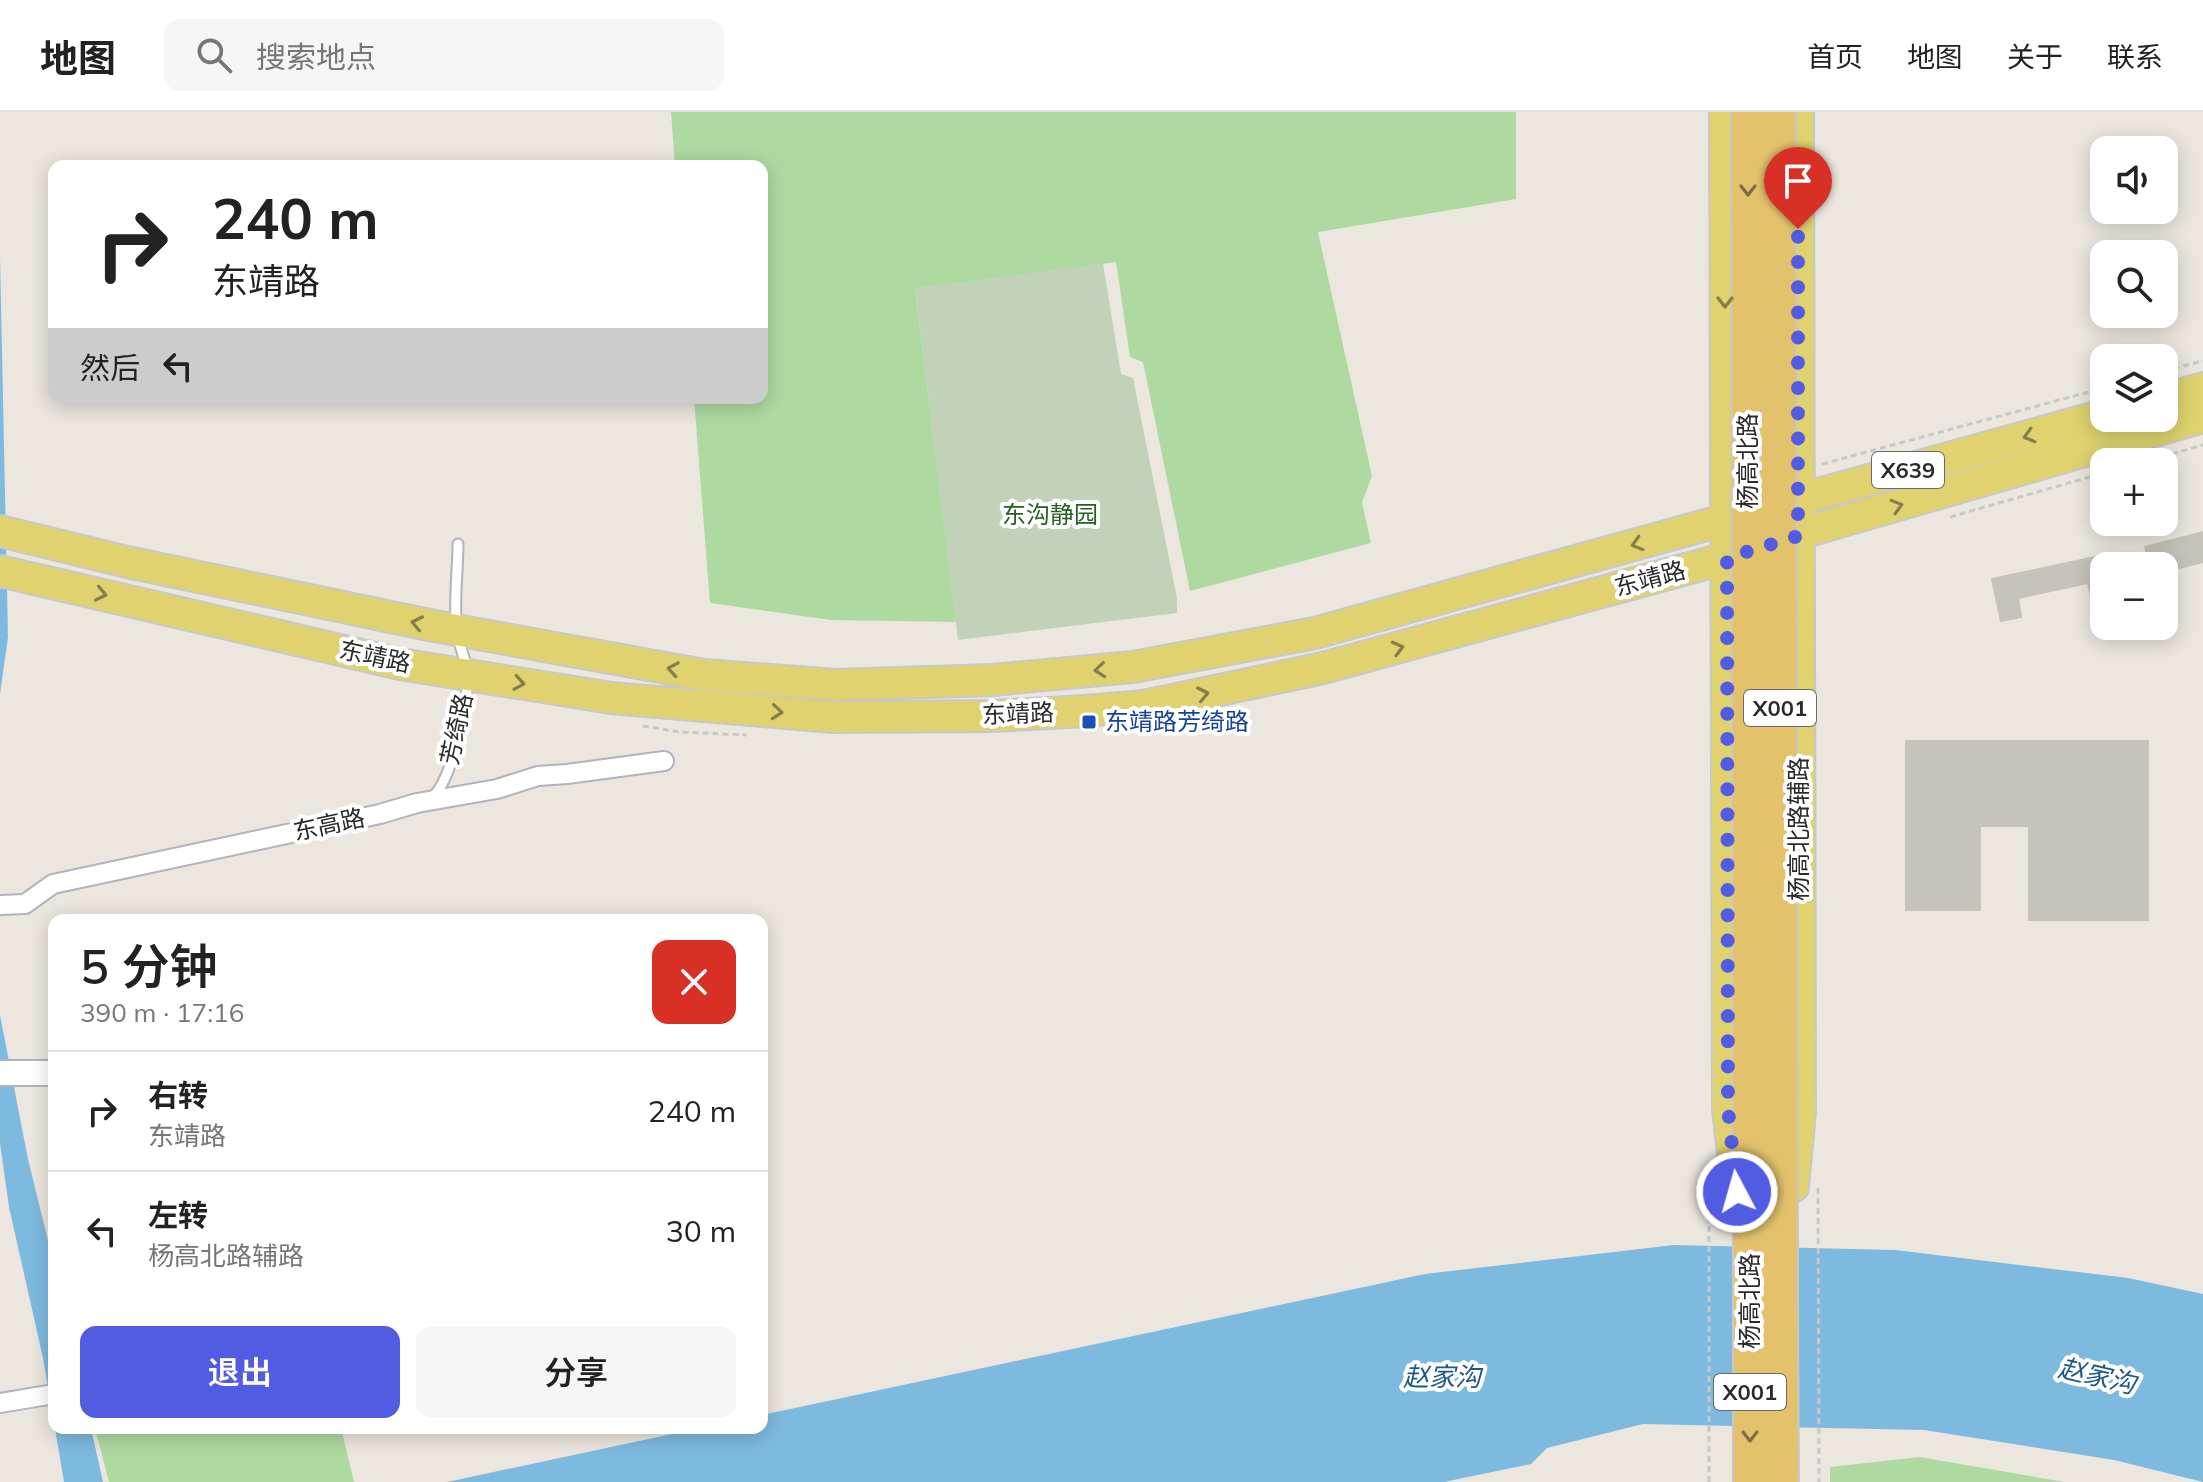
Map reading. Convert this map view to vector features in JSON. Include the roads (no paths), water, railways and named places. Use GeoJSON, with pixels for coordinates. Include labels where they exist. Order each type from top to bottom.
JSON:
{"type":"FeatureCollection","features":[{"type":"Feature","properties":{"kind":"highway","name":"杨高北路"},"geometry":{"type":"LineString","coordinates":[[1748,112],[1766,1303],[1782,1482]]}},
{"type":"Feature","properties":{"kind":"highway","name":"杨高北路"},"geometry":{"type":"LineString","coordinates":[[1750,1482],[1766,1303],[1779,112]]}},
{"type":"Feature","properties":{"kind":"main road","name":"X001"},"geometry":{"type":"LineString","coordinates":[[1725,112],[1719,520],[1727,558],[1728,1109],[1766,1303]]}},
{"type":"Feature","properties":{"kind":"main road","name":"杨高北路辅路"},"geometry":{"type":"LineString","coordinates":[[1766,1303],[1800,1112],[1799,838],[1810,532],[1798,486],[1798,112]]}},
{"type":"Feature","properties":{"kind":"main road"},"geometry":{"type":"LineString","coordinates":[[2178,395],[2203,388]]}},
{"type":"Feature","properties":{"kind":"main road","name":"东靖路"},"geometry":{"type":"LineString","coordinates":[[12,574],[400,664],[611,698],[832,717],[992,716],[1144,706],[1323,668],[1727,558],[2203,417]]}},
{"type":"Feature","properties":{"kind":"main road","name":"东靖路"},"geometry":{"type":"LineString","coordinates":[[12,534],[127,562],[457,631],[704,675],[836,685],[992,680],[1133,667],[1315,633],[1719,520],[1798,486],[2090,418]]}},
{"type":"Feature","properties":{"kind":"street","name":"东高路"},"geometry":{"type":"LineString","coordinates":[[0,905],[25,904],[53,884],[380,814],[417,803],[497,789],[538,776],[664,761]]}},
{"type":"Feature","properties":{"kind":"street"},"geometry":{"type":"LineString","coordinates":[[0,1073],[48,1073]]}},
{"type":"Feature","properties":{"kind":"street"},"geometry":{"type":"LineString","coordinates":[[0,1403],[48,1395]]}},
{"type":"Feature","properties":{"kind":"lane","name":"芳绮路"},"geometry":{"type":"LineString","coordinates":[[417,803],[436,795],[446,779],[462,715],[468,675],[457,631],[458,544]]}},
{"type":"Feature","properties":{"kind":"water"},"geometry":{"type":"Polygon","coordinates":[[[0,256],[8,637],[0,694],[0,256]]]}},
{"type":"Feature","properties":{"kind":"water"},"geometry":{"type":"Polygon","coordinates":[[[0,1015],[28,1159],[48,1241],[48,1388],[9,1207],[0,1143],[0,1015]]]}},
{"type":"Feature","properties":{"kind":"water","name":"赵家沟"},"geometry":{"type":"Polygon","coordinates":[[[1674,1245],[1895,1250],[2128,1278],[2203,1294],[2203,1482],[2114,1460],[1924,1430],[1643,1424],[1547,1448],[1531,1464],[1444,1482],[447,1482],[672,1434],[768,1434],[768,1414],[1425,1274],[1674,1245]]]}},
{"type":"Feature","properties":{"kind":"water"},"geometry":{"type":"Polygon","coordinates":[[[56,1434],[92,1434],[103,1482],[64,1482],[56,1434]]]}},
{"type":"Feature","properties":{"kind":"place","name":"东靖路芳绮路"},"geometry":{"type":"Point","coordinates":[1089,722]}},
{"type":"Feature","properties":{"kind":"park label","name":"东沟静园"},"geometry":{"type":"Point","coordinates":[1050,515]}}]}
